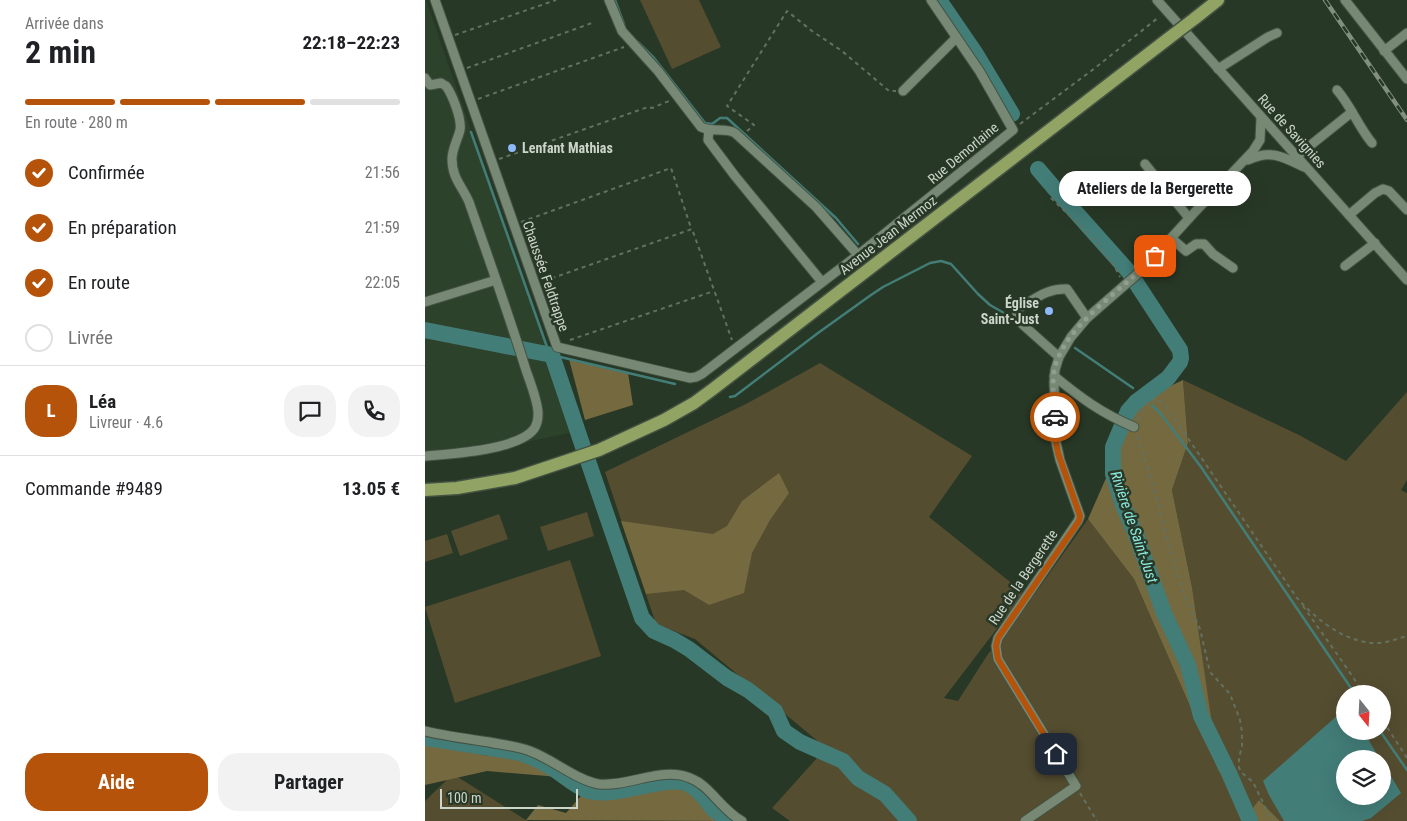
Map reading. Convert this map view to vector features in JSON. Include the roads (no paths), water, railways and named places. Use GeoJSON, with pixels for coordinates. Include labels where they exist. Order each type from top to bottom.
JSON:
{"type":"FeatureCollection","features":[{"type":"Feature","properties":{"kind":"main road","name":"Avenue Jean Mermoz"},"geometry":{"type":"LineString","coordinates":[[425,490],[457,488],[525,475],[599,450],[672,416],[703,396],[1218,0]]}},
{"type":"Feature","properties":{"kind":"main road","name":"Avenue Jean Mermoz"},"geometry":{"type":"LineString","coordinates":[[425,484],[478,480],[558,464]]}},
{"type":"Feature","properties":{"kind":"street","name":"Chaussée Feldtrappe"},"geometry":{"type":"LineString","coordinates":[[435,0],[557,347],[690,378],[697,377],[858,255]]}},
{"type":"Feature","properties":{"kind":"street"},"geometry":{"type":"LineString","coordinates":[[609,0],[619,27],[654,66],[701,127],[709,130],[729,130],[735,133],[817,207],[858,255]]}},
{"type":"Feature","properties":{"kind":"street","name":"Rue Demorlaine"},"geometry":{"type":"LineString","coordinates":[[858,255],[1013,130],[985,80],[931,0]]}},
{"type":"Feature","properties":{"kind":"street","name":"Rue de Savignies"},"geometry":{"type":"LineString","coordinates":[[1157,0],[1261,118],[1406,275]]}},
{"type":"Feature","properties":{"kind":"street"},"geometry":{"type":"LineString","coordinates":[[1345,0],[1407,79]]}},
{"type":"Feature","properties":{"kind":"street"},"geometry":{"type":"LineString","coordinates":[[1218,69],[1277,32]]}},
{"type":"Feature","properties":{"kind":"street"},"geometry":{"type":"LineString","coordinates":[[1384,51],[1407,33]]}},
{"type":"Feature","properties":{"kind":"street"},"geometry":{"type":"LineString","coordinates":[[903,91],[956,38]]}},
{"type":"Feature","properties":{"kind":"street"},"geometry":{"type":"LineString","coordinates":[[425,456],[457,454],[511,443],[521,439],[533,430],[538,412],[517,340],[469,202],[456,180],[452,157],[461,128],[459,117],[446,86],[441,83],[427,83]]}},
{"type":"Feature","properties":{"kind":"street"},"geometry":{"type":"LineString","coordinates":[[1337,90],[1371,143]]}},
{"type":"Feature","properties":{"kind":"street"},"geometry":{"type":"LineString","coordinates":[[1297,156],[1352,112]]}},
{"type":"Feature","properties":{"kind":"street","name":"Rue de la Bergerette"},"geometry":{"type":"LineString","coordinates":[[1025,821],[1076,786],[998,659],[996,650],[998,638],[1079,521],[1080,516],[1056,442],[1054,376],[1059,356],[1071,337],[1087,318],[1138,274],[1257,146],[1261,134],[1261,118]]}},
{"type":"Feature","properties":{"kind":"street"},"geometry":{"type":"LineString","coordinates":[[709,130],[708,140],[822,282]]}},
{"type":"Feature","properties":{"kind":"street","name":"Rue de la Bergerette"},"geometry":{"type":"LineString","coordinates":[[1236,169],[1257,156],[1268,154],[1283,157],[1309,169]]}},
{"type":"Feature","properties":{"kind":"street"},"geometry":{"type":"LineString","coordinates":[[1145,164],[1189,218]]}},
{"type":"Feature","properties":{"kind":"street"},"geometry":{"type":"LineString","coordinates":[[1349,215],[1375,193],[1383,189],[1392,193],[1407,210]]}},
{"type":"Feature","properties":{"kind":"street"},"geometry":{"type":"LineString","coordinates":[[1171,238],[1186,251],[1196,244],[1204,244],[1213,254],[1233,268]]}},
{"type":"Feature","properties":{"kind":"street"},"geometry":{"type":"LineString","coordinates":[[1345,266],[1375,243]]}},
{"type":"Feature","properties":{"kind":"street"},"geometry":{"type":"LineString","coordinates":[[425,302],[496,280]]}},
{"type":"Feature","properties":{"kind":"street"},"geometry":{"type":"LineString","coordinates":[[1059,356],[1022,324],[1017,313],[1019,308],[1047,292],[1056,289],[1067,290],[1087,318]]}},
{"type":"Feature","properties":{"kind":"street"},"geometry":{"type":"LineString","coordinates":[[1054,376],[1092,406],[1127,424]]}},
{"type":"Feature","properties":{"kind":"street"},"geometry":{"type":"LineString","coordinates":[[425,731],[513,746],[551,760],[583,778],[599,784],[624,783],[669,774],[686,776],[700,783],[723,807],[742,821]]}},
{"type":"Feature","properties":{"kind":"water"},"geometry":{"type":"Polygon","coordinates":[[[1336,717],[1336,740],[1368,740],[1375,750],[1336,750],[1336,805],[1387,805],[1371,818],[1362,821],[1284,821],[1263,781],[1336,717]]]}},
{"type":"Feature","properties":{"kind":"water"},"geometry":{"type":"Polygon","coordinates":[[[1391,776],[1401,793],[1391,801],[1391,776]]]}},
{"type":"Feature","properties":{"kind":"waterway"},"geometry":{"type":"LineString","coordinates":[[615,0],[624,24]]}},
{"type":"Feature","properties":{"kind":"waterway","name":"Rivière de Saint-Just"},"geometry":{"type":"LineString","coordinates":[[939,0],[976,54],[1012,114]]}},
{"type":"Feature","properties":{"kind":"waterway"},"geometry":{"type":"LineString","coordinates":[[638,42],[654,58],[705,123],[712,124],[720,118],[727,118],[836,218],[858,244]]}},
{"type":"Feature","properties":{"kind":"waterway"},"geometry":{"type":"LineString","coordinates":[[471,132],[547,347],[552,355],[675,384]]}},
{"type":"Feature","properties":{"kind":"waterway","name":"Rivière de Saint-Just"},"geometry":{"type":"LineString","coordinates":[[1038,169],[1129,272],[1180,350],[1180,362],[1168,378],[1136,402],[1128,411],[1113,447],[1113,474],[1164,613],[1188,665],[1201,716],[1250,821]]}},
{"type":"Feature","properties":{"kind":"waterway"},"geometry":{"type":"LineString","coordinates":[[730,397],[735,396],[871,295],[930,263],[941,261],[951,264],[978,294],[990,305],[1004,313]]}},
{"type":"Feature","properties":{"kind":"waterway"},"geometry":{"type":"LineString","coordinates":[[425,330],[552,355],[584,450]]}},
{"type":"Feature","properties":{"kind":"waterway"},"geometry":{"type":"LineString","coordinates":[[1075,348],[1133,388]]}},
{"type":"Feature","properties":{"kind":"waterway"},"geometry":{"type":"LineString","coordinates":[[1152,405],[1201,467],[1349,685]]}},
{"type":"Feature","properties":{"kind":"waterway"},"geometry":{"type":"LineString","coordinates":[[588,461],[642,618],[654,631],[689,649],[775,711],[784,731],[800,742],[843,761],[858,778],[885,794],[909,821]]}},
{"type":"Feature","properties":{"kind":"waterway"},"geometry":{"type":"LineString","coordinates":[[425,738],[515,752],[542,762],[579,787],[589,791],[601,793],[615,792],[657,783],[681,782],[694,787],[714,810],[730,821]]}},
{"type":"Feature","properties":{"kind":"waterway"},"geometry":{"type":"LineString","coordinates":[[1386,740],[1407,770]]}},
{"type":"Feature","properties":{"kind":"railway"},"geometry":{"type":"LineString","coordinates":[[1325,0],[1407,120]]}},
{"type":"Feature","properties":{"kind":"place","name":"Lenfant Mathias"},"geometry":{"type":"Point","coordinates":[512,148]}},
{"type":"Feature","properties":{"kind":"place","name":"Ateliers de la Bergerette"},"geometry":{"type":"Point","coordinates":[1155,256]}},
{"type":"Feature","properties":{"kind":"place","name":"Église Saint-Just"},"geometry":{"type":"Point","coordinates":[1049,311]}}]}
